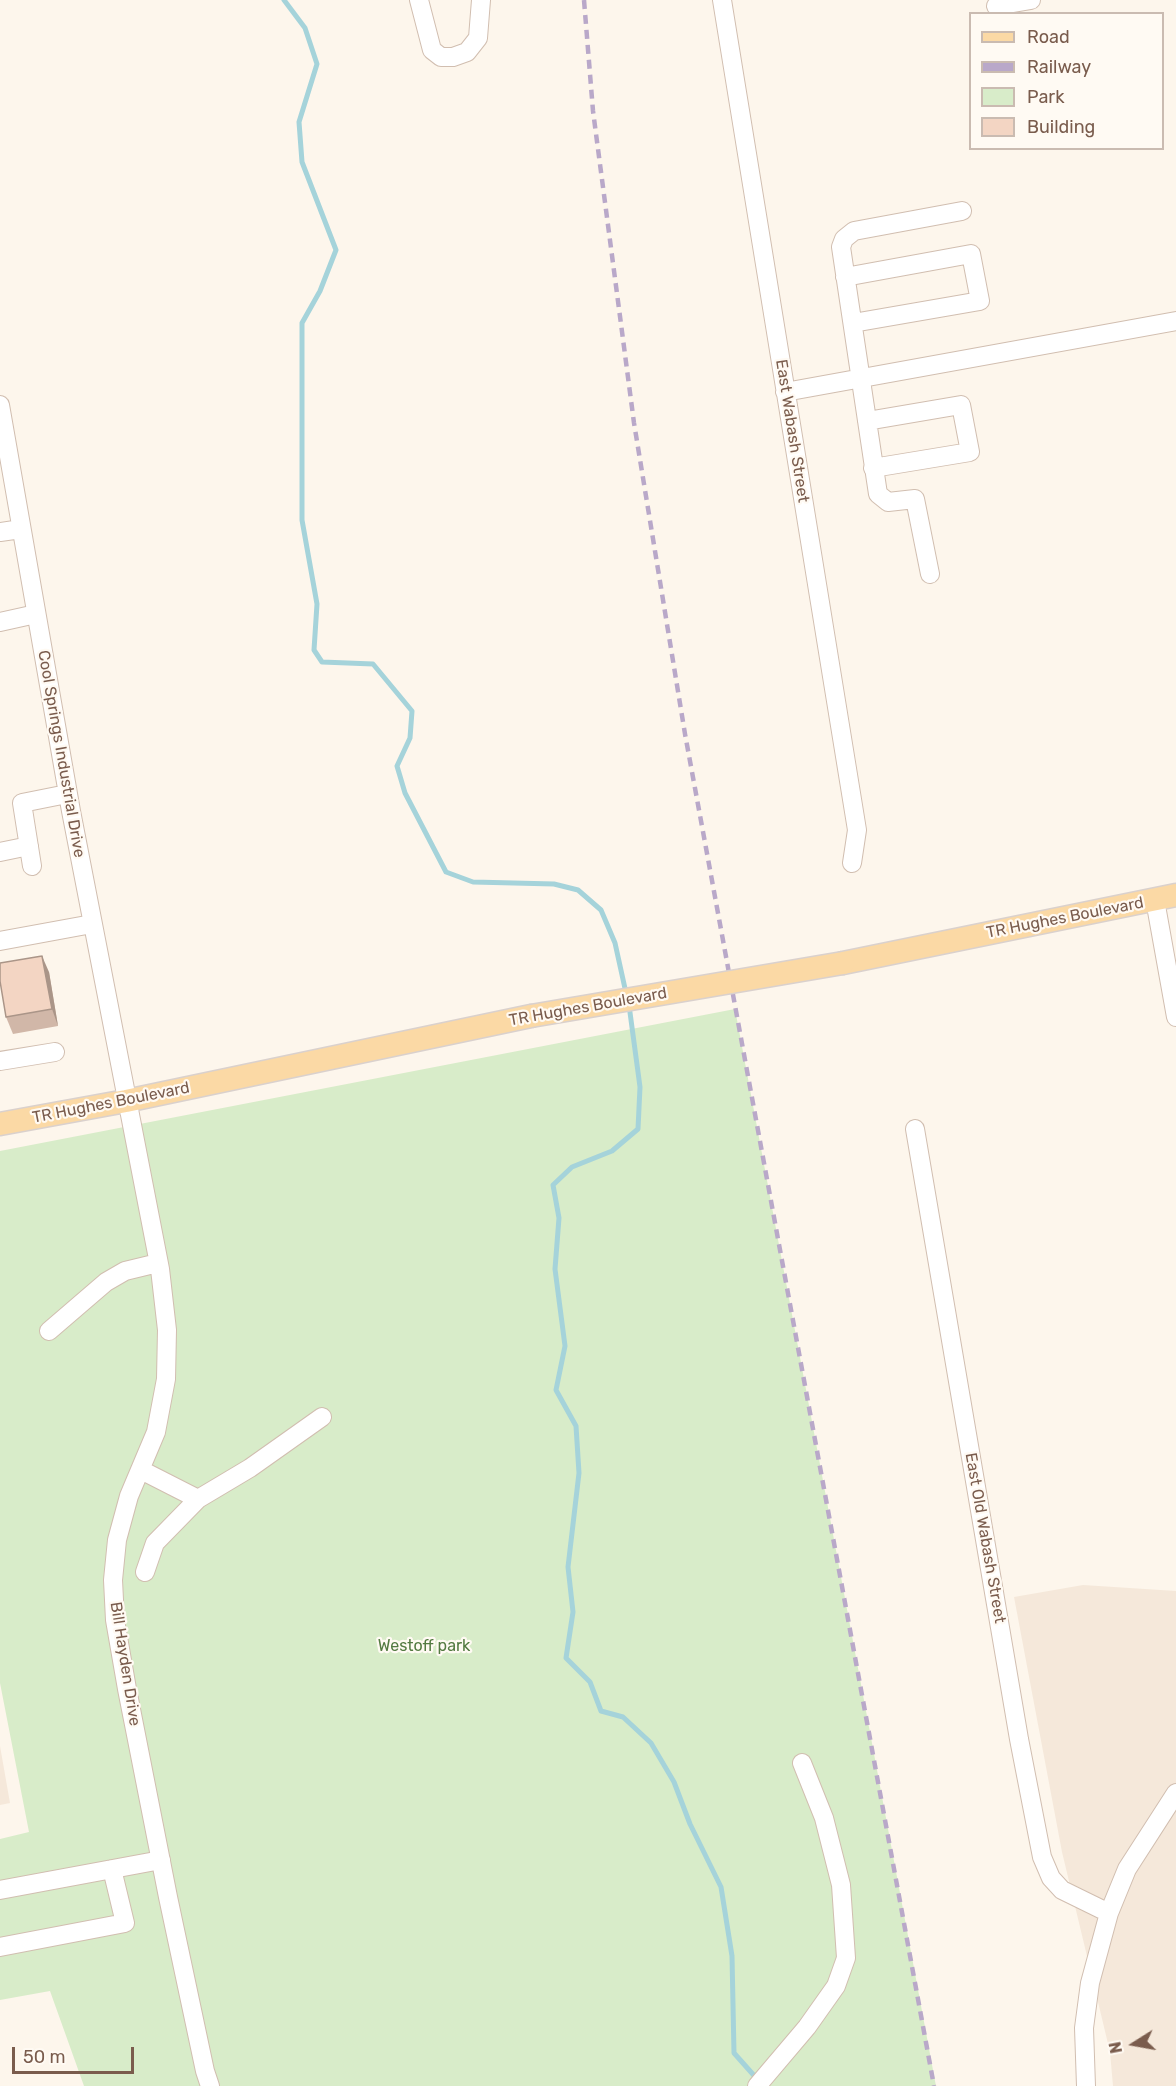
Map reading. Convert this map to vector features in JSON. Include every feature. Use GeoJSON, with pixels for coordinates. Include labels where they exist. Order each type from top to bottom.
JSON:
{"type":"FeatureCollection","features":[{"type":"Feature","properties":{"kind":"main road","name":"TR Hughes Boulevard"},"geometry":{"type":"LineString","coordinates":[[0,1124],[126,1101],[531,1016],[843,963],[1166,898]]}},
{"type":"Feature","properties":{"kind":"street"},"geometry":{"type":"LineString","coordinates":[[419,0],[432,50],[441,57],[453,57],[467,52],[478,38],[481,0]]}},
{"type":"Feature","properties":{"kind":"street","name":"East Wabash Street"},"geometry":{"type":"LineString","coordinates":[[722,0],[856,830],[852,863]]}},
{"type":"Feature","properties":{"kind":"street"},"geometry":{"type":"LineString","coordinates":[[996,6],[1031,0]]}},
{"type":"Feature","properties":{"kind":"street"},"geometry":{"type":"LineString","coordinates":[[930,573],[915,499],[888,502],[878,494],[841,247],[844,239],[854,231],[962,211]]}},
{"type":"Feature","properties":{"kind":"street"},"geometry":{"type":"LineString","coordinates":[[845,277],[971,254],[980,301],[853,323]]}},
{"type":"Feature","properties":{"kind":"street"},"geometry":{"type":"LineString","coordinates":[[786,392],[1176,321]]}},
{"type":"Feature","properties":{"kind":"street","name":"Cool Springs Industrial Drive"},"geometry":{"type":"LineString","coordinates":[[0,405],[67,794],[126,1101]]}},
{"type":"Feature","properties":{"kind":"street"},"geometry":{"type":"LineString","coordinates":[[867,422],[961,405],[969,452],[873,468]]}},
{"type":"Feature","properties":{"kind":"street"},"geometry":{"type":"LineString","coordinates":[[0,532],[21,529]]}},
{"type":"Feature","properties":{"kind":"street"},"geometry":{"type":"LineString","coordinates":[[0,622],[36,614]]}},
{"type":"Feature","properties":{"kind":"street"},"geometry":{"type":"LineString","coordinates":[[32,866],[22,802],[67,794]]}},
{"type":"Feature","properties":{"kind":"street"},"geometry":{"type":"LineString","coordinates":[[0,852],[29,846]]}},
{"type":"Feature","properties":{"kind":"street"},"geometry":{"type":"LineString","coordinates":[[1166,898],[1176,1017]]}},
{"type":"Feature","properties":{"kind":"street"},"geometry":{"type":"LineString","coordinates":[[0,941],[92,924]]}},
{"type":"Feature","properties":{"kind":"street"},"geometry":{"type":"LineString","coordinates":[[0,1061],[55,1052]]}},
{"type":"Feature","properties":{"kind":"street","name":"Bill Hayden Drive"},"geometry":{"type":"LineString","coordinates":[[126,1101],[158,1263],[167,1330],[166,1379],[156,1432],[129,1496],[117,1540],[113,1580],[115,1620],[160,1860],[210,2086]]}},
{"type":"Feature","properties":{"kind":"street","name":"East Old Wabash Street"},"geometry":{"type":"LineString","coordinates":[[915,1129],[1019,1739],[1042,1857],[1051,1878],[1062,1890],[1109,1913]]}},
{"type":"Feature","properties":{"kind":"street"},"geometry":{"type":"LineString","coordinates":[[49,1331],[106,1282],[125,1271],[158,1263]]}},
{"type":"Feature","properties":{"kind":"street"},"geometry":{"type":"LineString","coordinates":[[145,1572],[155,1543],[198,1499],[250,1468],[322,1418]]}},
{"type":"Feature","properties":{"kind":"street"},"geometry":{"type":"LineString","coordinates":[[141,1470],[198,1499]]}},
{"type":"Feature","properties":{"kind":"street"},"geometry":{"type":"LineString","coordinates":[[762,2080],[807,2027],[836,1986],[846,1958],[841,1885],[824,1818],[802,1763]]}},
{"type":"Feature","properties":{"kind":"street"},"geometry":{"type":"LineString","coordinates":[[1086,2086],[1084,2028],[1087,2005],[1090,1983],[1109,1913],[1127,1869],[1176,1793]]}},
{"type":"Feature","properties":{"kind":"street"},"geometry":{"type":"LineString","coordinates":[[0,1890],[160,1860]]}},
{"type":"Feature","properties":{"kind":"street"},"geometry":{"type":"LineString","coordinates":[[0,1947],[125,1923],[112,1869]]}},
{"type":"Feature","properties":{"kind":"shaded area"},"geometry":{"type":"Polygon","coordinates":[[[1083,1585],[1176,1591],[1176,2086],[1113,2086],[1110,2052],[1062,1852],[1014,1597],[1083,1585]]]}},
{"type":"Feature","properties":{"kind":"shaded area"},"geometry":{"type":"Polygon","coordinates":[[[0,1746],[10,1803],[0,1805],[0,1746]]]}},
{"type":"Feature","properties":{"kind":"green space","name":"Westoff park"},"geometry":{"type":"Polygon","coordinates":[[[735,1009],[936,2086],[84,2086],[50,1991],[0,2000],[0,1839],[29,1832],[0,1683],[0,1151],[735,1009]]]}},
{"type":"Feature","properties":{"kind":"building"},"geometry":{"type":"Polygon","coordinates":[[[42,956],[52,1009],[6,1017],[0,981],[0,963],[42,956]]]}},
{"type":"Feature","properties":{"kind":"waterway"},"geometry":{"type":"LineString","coordinates":[[284,0],[305,28],[317,64],[299,122],[302,162],[336,250],[320,291],[302,323],[302,520],[317,604],[314,650],[322,662],[373,664],[412,711],[410,738],[397,766],[405,793],[446,872],[473,882],[554,884],[578,890],[601,910],[615,943],[626,993]]}},
{"type":"Feature","properties":{"kind":"waterway"},"geometry":{"type":"LineString","coordinates":[[629,1005],[640,1087],[638,1129],[612,1151],[572,1167],[553,1185],[559,1218],[555,1269],[565,1346],[556,1390],[576,1426],[579,1473],[568,1567],[573,1612],[566,1658],[590,1682],[601,1711],[623,1717],[651,1743],[674,1782],[690,1824],[721,1887],[732,1956],[734,2053],[758,2080]]}},
{"type":"Feature","properties":{"kind":"railway"},"geometry":{"type":"LineString","coordinates":[[584,0],[593,111],[634,423],[685,734],[934,2086]]}}]}
